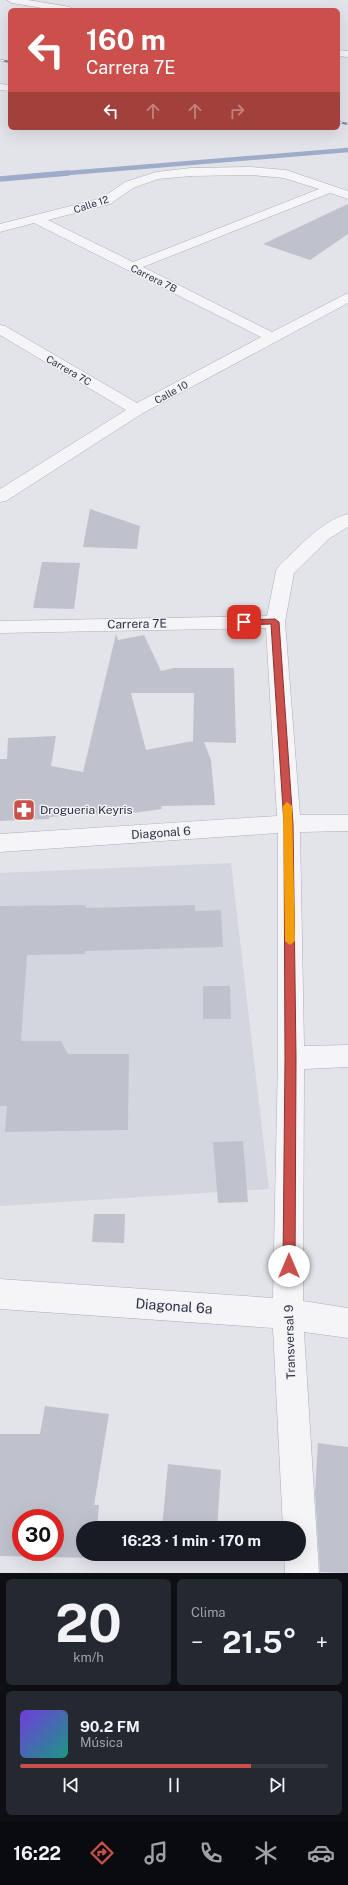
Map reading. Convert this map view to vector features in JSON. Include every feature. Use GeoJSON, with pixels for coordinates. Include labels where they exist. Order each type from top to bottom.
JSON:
{"type":"FeatureCollection","features":[{"type":"Feature","properties":{"kind":"street"},"geometry":{"type":"LineString","coordinates":[[12,0],[54,4],[65,8]]}},
{"type":"Feature","properties":{"kind":"street","name":"Calle 12"},"geometry":{"type":"LineString","coordinates":[[0,228],[106,201],[129,185],[156,176],[191,172],[250,172],[286,174],[348,195]]}},
{"type":"Feature","properties":{"kind":"street"},"geometry":{"type":"LineString","coordinates":[[132,267],[330,189]]}},
{"type":"Feature","properties":{"kind":"street","name":"Carrera 7B"},"geometry":{"type":"LineString","coordinates":[[36,219],[272,336]]}},
{"type":"Feature","properties":{"kind":"street","name":"Calle 10"},"geometry":{"type":"LineString","coordinates":[[0,497],[137,410],[272,336],[348,297]]}},
{"type":"Feature","properties":{"kind":"street","name":"Carrera 7C"},"geometry":{"type":"LineString","coordinates":[[0,329],[137,410]]}},
{"type":"Feature","properties":{"kind":"street","name":"Transversal 9"},"geometry":{"type":"LineString","coordinates":[[302,1573],[288,1314],[291,1058],[289,824],[275,622],[284,571],[324,534],[348,519]]}},
{"type":"Feature","properties":{"kind":"street","name":"Carrera 7E"},"geometry":{"type":"LineString","coordinates":[[0,627],[275,622]]}},
{"type":"Feature","properties":{"kind":"street","name":"Diagonal 6"},"geometry":{"type":"LineString","coordinates":[[0,843],[289,824],[348,823]]}},
{"type":"Feature","properties":{"kind":"street"},"geometry":{"type":"LineString","coordinates":[[291,1058],[348,1056]]}},
{"type":"Feature","properties":{"kind":"street","name":"Diagonal 6a"},"geometry":{"type":"LineString","coordinates":[[0,1294],[288,1314],[348,1323]]}},
{"type":"Feature","properties":{"kind":"shaded area"},"geometry":{"type":"Polygon","coordinates":[[[231,863],[269,1189],[0,1206],[0,873],[231,863]]]}},
{"type":"Feature","properties":{"kind":"building"},"geometry":{"type":"Polygon","coordinates":[[[348,204],[348,234],[310,260],[263,244],[348,204]]]}},
{"type":"Feature","properties":{"kind":"building"},"geometry":{"type":"Polygon","coordinates":[[[90,509],[140,526],[137,549],[83,547],[90,509]]]}},
{"type":"Feature","properties":{"kind":"building"},"geometry":{"type":"Polygon","coordinates":[[[42,562],[80,563],[74,609],[33,608],[42,562]]]}},
{"type":"Feature","properties":{"kind":"building"},"geometry":{"type":"Polygon","coordinates":[[[116,634],[118,640],[144,635],[161,671],[174,668],[234,668],[236,743],[204,742],[211,760],[215,805],[161,806],[162,809],[133,813],[77,815],[49,817],[49,819],[0,821],[0,759],[7,759],[8,738],[56,736],[51,766],[83,772],[116,634]],[[131,693],[146,750],[193,741],[194,693],[131,693]]]}},
{"type":"Feature","properties":{"kind":"building"},"geometry":{"type":"Polygon","coordinates":[[[86,905],[86,908],[195,905],[195,911],[221,910],[223,947],[85,951],[85,954],[27,955],[21,1041],[61,1041],[68,1054],[129,1054],[128,1130],[5,1132],[7,1106],[0,1106],[0,906],[86,905]]]}},
{"type":"Feature","properties":{"kind":"building"},"geometry":{"type":"Polygon","coordinates":[[[203,986],[230,986],[231,1019],[203,1019],[203,986]]]}},
{"type":"Feature","properties":{"kind":"building"},"geometry":{"type":"Polygon","coordinates":[[[243,1141],[248,1202],[218,1203],[213,1142],[243,1141]]]}},
{"type":"Feature","properties":{"kind":"building"},"geometry":{"type":"Polygon","coordinates":[[[94,1214],[125,1214],[124,1243],[92,1242],[94,1214]]]}},
{"type":"Feature","properties":{"kind":"building"},"geometry":{"type":"Polygon","coordinates":[[[45,1406],[109,1414],[94,1505],[99,1505],[98,1521],[76,1521],[76,1558],[64,1557],[64,1509],[12,1509],[12,1556],[0,1556],[0,1434],[40,1434],[45,1406]]]}},
{"type":"Feature","properties":{"kind":"building"},"geometry":{"type":"Polygon","coordinates":[[[318,1443],[348,1447],[348,1573],[320,1572],[315,1492],[318,1443]]]}},
{"type":"Feature","properties":{"kind":"building"},"geometry":{"type":"Polygon","coordinates":[[[168,1464],[221,1470],[217,1521],[163,1521],[168,1464]]]}},
{"type":"Feature","properties":{"kind":"waterway"},"geometry":{"type":"LineString","coordinates":[[66,173],[348,150]]}},
{"type":"Feature","properties":{"kind":"waterway"},"geometry":{"type":"LineString","coordinates":[[0,179],[66,173]]}},
{"type":"Feature","properties":{"kind":"waterway"},"geometry":{"type":"LineString","coordinates":[[56,174],[66,173]]}},
{"type":"Feature","properties":{"kind":"railway"},"geometry":{"type":"LineString","coordinates":[[0,60],[8,62]]}},
{"type":"Feature","properties":{"kind":"railway"},"geometry":{"type":"LineString","coordinates":[[340,122],[348,124]]}},
{"type":"Feature","properties":{"kind":"slow traffic"},"geometry":{"type":"LineString","coordinates":[[287,806],[289,824],[290,941]]}},
{"type":"Feature","properties":{"kind":"place","name":"Drogueria Keyris"},"geometry":{"type":"Point","coordinates":[24,810]}},
{"type":"Feature","properties":{"kind":"route"},"geometry":{"type":"LineString","coordinates":[[244,622],[275,622],[289,824],[291,1058],[289,1266]]}}]}
